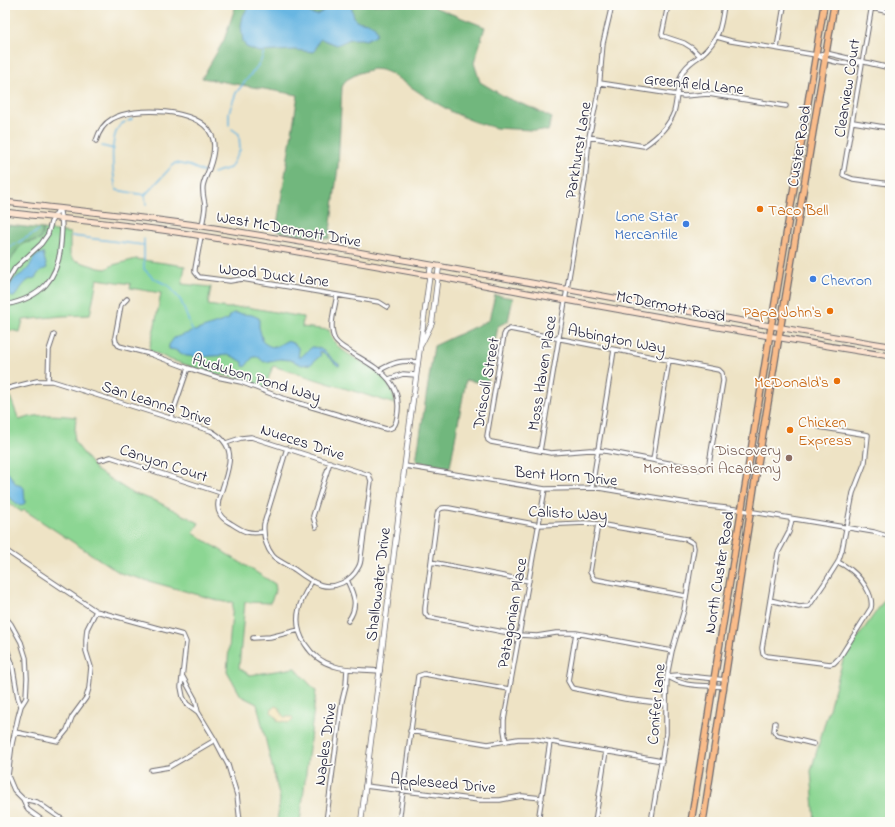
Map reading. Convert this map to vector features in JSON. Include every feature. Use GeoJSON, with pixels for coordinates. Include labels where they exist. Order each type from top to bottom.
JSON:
{"type":"FeatureCollection","features":[{"type":"Feature","properties":{"kind":"main road","name":"North Custer Road"},"geometry":{"type":"LineString","coordinates":[[691,822],[824,5]]}},
{"type":"Feature","properties":{"kind":"main road","name":"Custer Road"},"geometry":{"type":"LineString","coordinates":[[779,338],[834,5]]}},
{"type":"Feature","properties":{"kind":"main road","name":"West McDermott Drive"},"geometry":{"type":"LineString","coordinates":[[5,202],[202,226],[567,289]]}},
{"type":"Feature","properties":{"kind":"main road","name":"West McDermott Drive"},"geometry":{"type":"LineString","coordinates":[[5,212],[201,236],[429,274],[565,299]]}},
{"type":"Feature","properties":{"kind":"main road"},"geometry":{"type":"LineString","coordinates":[[201,236],[202,226]]}},
{"type":"Feature","properties":{"kind":"main road"},"geometry":{"type":"LineString","coordinates":[[478,283],[480,273]]}},
{"type":"Feature","properties":{"kind":"main road","name":"McDermott Road"},"geometry":{"type":"LineString","coordinates":[[567,289],[771,327],[890,346]]}},
{"type":"Feature","properties":{"kind":"main road","name":"McDermott Road"},"geometry":{"type":"LineString","coordinates":[[565,299],[779,338],[890,356]]}},
{"type":"Feature","properties":{"kind":"main road"},"geometry":{"type":"LineString","coordinates":[[657,315],[658,306]]}},
{"type":"Feature","properties":{"kind":"main road","name":"North Custer Road"},"geometry":{"type":"LineString","coordinates":[[703,822],[725,687],[750,512],[779,338]]}},
{"type":"Feature","properties":{"kind":"main road"},"geometry":{"type":"LineString","coordinates":[[867,353],[868,342]]}},
{"type":"Feature","properties":{"kind":"main road"},"geometry":{"type":"LineString","coordinates":[[753,441],[761,442]]}},
{"type":"Feature","properties":{"kind":"street","name":"Parkhurst Lane"},"geometry":{"type":"LineString","coordinates":[[565,299],[585,181],[589,137],[600,83],[604,43],[612,5]]}},
{"type":"Feature","properties":{"kind":"street"},"geometry":{"type":"LineString","coordinates":[[668,5],[662,34],[663,36],[684,43],[700,56]]}},
{"type":"Feature","properties":{"kind":"street"},"geometry":{"type":"LineString","coordinates":[[589,137],[644,146],[661,132],[674,112],[680,78],[685,69],[710,47],[718,37],[724,5]]}},
{"type":"Feature","properties":{"kind":"street"},"geometry":{"type":"LineString","coordinates":[[777,48],[784,6]]}},
{"type":"Feature","properties":{"kind":"street"},"geometry":{"type":"LineString","coordinates":[[872,6],[890,12]]}},
{"type":"Feature","properties":{"kind":"street","name":"Clearview Court"},"geometry":{"type":"LineString","coordinates":[[872,6],[844,175],[853,179],[890,184]]}},
{"type":"Feature","properties":{"kind":"street"},"geometry":{"type":"LineString","coordinates":[[718,37],[731,41],[816,55],[825,60],[856,64],[862,62]]}},
{"type":"Feature","properties":{"kind":"street"},"geometry":{"type":"LineString","coordinates":[[816,55],[826,53],[890,68]]}},
{"type":"Feature","properties":{"kind":"street","name":"Greenfield Lane"},"geometry":{"type":"LineString","coordinates":[[600,83],[684,96],[708,94],[786,106]]}},
{"type":"Feature","properties":{"kind":"street"},"geometry":{"type":"LineString","coordinates":[[96,141],[99,132],[110,120],[145,111],[188,117],[206,126],[211,133],[214,147],[210,169],[203,186],[205,206],[202,226]]}},
{"type":"Feature","properties":{"kind":"street"},"geometry":{"type":"LineString","coordinates":[[853,122],[890,128]]}},
{"type":"Feature","properties":{"kind":"street"},"geometry":{"type":"LineString","coordinates":[[5,285],[15,268],[41,244],[48,234],[53,218],[59,208]]}},
{"type":"Feature","properties":{"kind":"street"},"geometry":{"type":"LineString","coordinates":[[5,305],[25,300],[33,296],[41,290],[53,276],[61,255],[63,226],[59,208]]}},
{"type":"Feature","properties":{"kind":"street","name":"Wood Duck Lane"},"geometry":{"type":"LineString","coordinates":[[201,236],[195,269],[195,272],[199,277],[230,281],[242,279],[378,302],[387,307]]}},
{"type":"Feature","properties":{"kind":"street","name":"Shallowater Drive"},"geometry":{"type":"LineString","coordinates":[[361,822],[431,265]]}},
{"type":"Feature","properties":{"kind":"street","name":"Shallowater Drive"},"geometry":{"type":"LineString","coordinates":[[420,348],[429,331],[433,318],[440,266]]}},
{"type":"Feature","properties":{"kind":"street"},"geometry":{"type":"LineString","coordinates":[[337,295],[332,326],[335,338],[339,345],[380,370],[389,379],[403,374],[416,375]]}},
{"type":"Feature","properties":{"kind":"street","name":"Audubon Pond Way"},"geometry":{"type":"LineString","coordinates":[[127,299],[121,305],[115,337],[119,346],[150,354],[217,377],[241,382],[282,398],[328,410],[386,429],[393,427],[396,424],[399,408],[396,392],[389,379]]}},
{"type":"Feature","properties":{"kind":"street","name":"Moss Haven Place"},"geometry":{"type":"LineString","coordinates":[[540,451],[560,339],[565,299]]}},
{"type":"Feature","properties":{"kind":"street"},"geometry":{"type":"LineString","coordinates":[[425,307],[427,314],[433,318]]}},
{"type":"Feature","properties":{"kind":"street","name":"Abbington Way"},"geometry":{"type":"LineString","coordinates":[[506,331],[510,329],[670,360],[716,369],[722,373],[723,381],[709,464],[706,468],[700,469],[652,460]]}},
{"type":"Feature","properties":{"kind":"street","name":"Driscoll Street"},"geometry":{"type":"LineString","coordinates":[[506,331],[504,335],[487,439],[491,442],[540,451]]}},
{"type":"Feature","properties":{"kind":"street"},"geometry":{"type":"LineString","coordinates":[[48,380],[49,350],[54,335]]}},
{"type":"Feature","properties":{"kind":"street"},"geometry":{"type":"LineString","coordinates":[[592,487],[614,350]]}},
{"type":"Feature","properties":{"kind":"street"},"geometry":{"type":"LineString","coordinates":[[540,451],[559,453],[581,450],[598,451],[652,460],[670,360]]}},
{"type":"Feature","properties":{"kind":"street"},"geometry":{"type":"LineString","coordinates":[[380,370],[394,362],[418,362]]}},
{"type":"Feature","properties":{"kind":"street"},"geometry":{"type":"LineString","coordinates":[[171,418],[188,368]]}},
{"type":"Feature","properties":{"kind":"street","name":"San Leanna Drive"},"geometry":{"type":"LineString","coordinates":[[5,389],[37,381],[48,380],[171,418],[219,436],[226,443],[230,454],[229,467],[218,508],[223,518],[243,531],[252,534],[263,532]]}},
{"type":"Feature","properties":{"kind":"street"},"geometry":{"type":"LineString","coordinates":[[770,600],[799,607],[809,606],[822,589],[838,562],[842,550],[853,493],[865,462],[868,435],[819,427]]}},
{"type":"Feature","properties":{"kind":"street","name":"Nueces Drive"},"geometry":{"type":"LineString","coordinates":[[226,443],[241,438],[251,437],[330,462],[371,477],[362,556],[359,567],[352,577],[347,580]]}},
{"type":"Feature","properties":{"kind":"street"},"geometry":{"type":"LineString","coordinates":[[287,448],[264,524],[263,532],[268,547],[274,557],[321,585],[329,586],[342,583],[347,580],[354,593],[355,604],[354,613],[348,621]]}},
{"type":"Feature","properties":{"kind":"street","name":"Canyon Court"},"geometry":{"type":"LineString","coordinates":[[100,460],[111,457],[221,493]]}},
{"type":"Feature","properties":{"kind":"street"},"geometry":{"type":"LineString","coordinates":[[316,527],[313,516],[330,462]]}},
{"type":"Feature","properties":{"kind":"street","name":"Bent Horn Drive"},"geometry":{"type":"LineString","coordinates":[[405,466],[545,489],[592,487],[874,532],[890,537]]}},
{"type":"Feature","properties":{"kind":"street","name":"Patagonian Place"},"geometry":{"type":"LineString","coordinates":[[506,742],[504,720],[545,489]]}},
{"type":"Feature","properties":{"kind":"street","name":"Calisto Way"},"geometry":{"type":"LineString","coordinates":[[432,562],[436,516],[440,508],[449,508],[539,525],[586,523],[598,524],[686,539],[693,543]]}},
{"type":"Feature","properties":{"kind":"street"},"geometry":{"type":"LineString","coordinates":[[792,519],[789,532],[778,553],[762,648],[763,654],[767,656],[830,664],[834,663],[840,657],[871,608],[872,603],[866,588],[860,579],[851,570],[838,562]]}},
{"type":"Feature","properties":{"kind":"street"},"geometry":{"type":"LineString","coordinates":[[598,524],[590,572],[592,577],[596,580],[686,596]]}},
{"type":"Feature","properties":{"kind":"street","name":"Conifer Lane"},"geometry":{"type":"LineString","coordinates":[[651,822],[666,734],[667,676],[672,651],[684,610],[694,548],[693,543]]}},
{"type":"Feature","properties":{"kind":"street"},"geometry":{"type":"LineString","coordinates":[[5,550],[96,611],[183,635],[186,642],[181,687],[183,697],[187,704],[198,712],[216,740],[225,758],[237,795],[240,822]]}},
{"type":"Feature","properties":{"kind":"street"},"geometry":{"type":"LineString","coordinates":[[529,581],[432,562],[425,608],[426,615],[434,619],[519,635],[537,636],[556,633],[576,633],[672,651]]}},
{"type":"Feature","properties":{"kind":"street"},"geometry":{"type":"LineString","coordinates":[[312,581],[299,608],[298,621],[300,636],[309,650],[320,660],[333,666],[347,670],[360,669],[380,671]]}},
{"type":"Feature","properties":{"kind":"street"},"geometry":{"type":"LineString","coordinates":[[15,732],[58,741],[67,730],[72,717],[86,698],[89,688],[91,667],[86,651],[86,639],[87,629],[96,611]]}},
{"type":"Feature","properties":{"kind":"street"},"geometry":{"type":"LineString","coordinates":[[5,617],[11,624],[21,642],[26,658],[27,678],[26,698],[21,706],[8,776],[14,790],[23,799],[28,810],[45,822]]}},
{"type":"Feature","properties":{"kind":"street"},"geometry":{"type":"LineString","coordinates":[[253,638],[270,637],[299,630]]}},
{"type":"Feature","properties":{"kind":"street"},"geometry":{"type":"LineString","coordinates":[[576,633],[568,681],[570,687],[574,690],[617,698],[666,704]]}},
{"type":"Feature","properties":{"kind":"street"},"geometry":{"type":"LineString","coordinates":[[5,644],[12,663],[17,685],[18,698],[21,706]]}},
{"type":"Feature","properties":{"kind":"street","name":"Naples Drive"},"geometry":{"type":"LineString","coordinates":[[326,822],[347,670]]}},
{"type":"Feature","properties":{"kind":"street"},"geometry":{"type":"LineString","coordinates":[[399,822],[417,677],[424,674],[509,689]]}},
{"type":"Feature","properties":{"kind":"street"},"geometry":{"type":"LineString","coordinates":[[667,676],[678,675],[726,680]]}},
{"type":"Feature","properties":{"kind":"street"},"geometry":{"type":"LineString","coordinates":[[182,676],[196,699],[198,712]]}},
{"type":"Feature","properties":{"kind":"street"},"geometry":{"type":"LineString","coordinates":[[667,676],[677,683],[725,687]]}},
{"type":"Feature","properties":{"kind":"street"},"geometry":{"type":"LineString","coordinates":[[775,723],[774,731],[777,735],[814,744]]}},
{"type":"Feature","properties":{"kind":"street"},"geometry":{"type":"LineString","coordinates":[[410,731],[482,744],[493,744],[518,739],[534,739],[662,761]]}},
{"type":"Feature","properties":{"kind":"street"},"geometry":{"type":"LineString","coordinates":[[151,770],[169,766],[216,740]]}},
{"type":"Feature","properties":{"kind":"street"},"geometry":{"type":"LineString","coordinates":[[538,822],[550,742]]}},
{"type":"Feature","properties":{"kind":"street"},"geometry":{"type":"LineString","coordinates":[[595,822],[606,752]]}},
{"type":"Feature","properties":{"kind":"street","name":"Appleseed Drive"},"geometry":{"type":"LineString","coordinates":[[365,786],[489,800],[522,796],[542,798]]}},
{"type":"Feature","properties":{"kind":"street"},"geometry":{"type":"LineString","coordinates":[[23,799],[37,802],[60,820],[66,822]]}},
{"type":"Feature","properties":{"kind":"green space"},"geometry":{"type":"Polygon","coordinates":[[[236,5],[435,5],[434,7],[485,27],[474,63],[480,82],[507,98],[552,118],[548,131],[496,128],[475,122],[452,112],[390,73],[373,69],[359,73],[346,80],[342,87],[338,167],[329,239],[276,231],[298,95],[202,78],[224,40],[236,5]]]}},
{"type":"Feature","properties":{"kind":"green space"},"geometry":{"type":"Polygon","coordinates":[[[8,225],[43,229],[40,240],[24,243],[17,250],[5,270],[5,238],[8,225]]]}},
{"type":"Feature","properties":{"kind":"green space"},"geometry":{"type":"Polygon","coordinates":[[[43,229],[70,233],[70,255],[74,260],[106,269],[113,265],[136,259],[185,266],[182,284],[211,287],[208,305],[227,308],[247,307],[303,317],[302,327],[329,330],[332,339],[345,352],[378,372],[388,384],[395,404],[273,366],[265,388],[239,378],[219,375],[171,360],[149,350],[161,293],[130,288],[131,284],[97,279],[90,315],[23,320],[20,332],[5,329],[5,270],[17,250],[24,243],[40,240],[43,229]]]}},
{"type":"Feature","properties":{"kind":"green space"},"geometry":{"type":"Polygon","coordinates":[[[495,295],[513,298],[508,321],[498,326],[487,384],[466,380],[450,467],[416,461],[434,346],[489,320],[495,295]]]}},
{"type":"Feature","properties":{"kind":"green space"},"geometry":{"type":"Polygon","coordinates":[[[9,394],[19,420],[40,415],[76,417],[74,441],[96,470],[132,493],[156,501],[199,523],[193,533],[275,584],[276,590],[270,603],[245,602],[239,668],[250,675],[295,668],[316,691],[300,822],[277,822],[280,799],[257,704],[241,696],[227,671],[233,602],[224,602],[120,573],[24,510],[22,512],[5,501],[5,395],[9,394]]]}},
{"type":"Feature","properties":{"kind":"green space"},"geometry":{"type":"Polygon","coordinates":[[[890,592],[890,822],[815,822],[811,771],[844,657],[890,592]]]}},
{"type":"Feature","properties":{"kind":"sand"},"geometry":{"type":"Polygon","coordinates":[[[275,706],[279,708],[284,717],[292,717],[293,720],[288,723],[278,721],[271,712],[275,706]]]}},
{"type":"Feature","properties":{"kind":"water"},"geometry":{"type":"Polygon","coordinates":[[[249,5],[276,5],[277,7],[279,5],[309,5],[309,12],[311,14],[318,15],[322,12],[324,5],[351,5],[356,21],[368,23],[375,27],[377,32],[376,35],[366,40],[350,39],[337,45],[321,39],[313,52],[295,50],[259,52],[246,47],[243,41],[241,26],[243,16],[249,5]]]}},
{"type":"Feature","properties":{"kind":"water"},"geometry":{"type":"Polygon","coordinates":[[[43,253],[47,268],[40,271],[35,278],[28,280],[14,297],[12,297],[9,290],[12,282],[26,271],[36,256],[43,253]]]}},
{"type":"Feature","properties":{"kind":"water"},"geometry":{"type":"Polygon","coordinates":[[[233,313],[252,315],[259,318],[262,341],[271,347],[277,346],[286,341],[293,343],[298,348],[298,357],[301,357],[312,347],[317,348],[324,351],[340,365],[338,366],[324,353],[319,351],[321,355],[311,364],[302,365],[290,360],[280,359],[264,362],[258,357],[253,357],[245,367],[243,366],[243,362],[230,355],[199,357],[186,356],[175,350],[169,349],[169,345],[174,338],[229,319],[229,316],[233,313]]]}},
{"type":"Feature","properties":{"kind":"water"},"geometry":{"type":"Polygon","coordinates":[[[5,468],[16,484],[24,488],[25,503],[20,506],[5,494],[5,468]]]}},
{"type":"Feature","properties":{"kind":"waterway"},"geometry":{"type":"LineString","coordinates":[[229,125],[229,112],[236,93],[260,63],[264,52]]}},
{"type":"Feature","properties":{"kind":"waterway"},"geometry":{"type":"LineString","coordinates":[[128,121],[132,119]]}},
{"type":"Feature","properties":{"kind":"waterway"},"geometry":{"type":"LineString","coordinates":[[125,122],[119,126],[113,142],[113,163],[116,190],[145,195]]}},
{"type":"Feature","properties":{"kind":"waterway"},"geometry":{"type":"LineString","coordinates":[[213,173],[230,168],[240,150],[239,134],[232,129]]}},
{"type":"Feature","properties":{"kind":"waterway"},"geometry":{"type":"LineString","coordinates":[[102,146],[114,149]]}},
{"type":"Feature","properties":{"kind":"waterway"},"geometry":{"type":"LineString","coordinates":[[146,205],[145,195],[175,163],[190,166],[204,172]]}},
{"type":"Feature","properties":{"kind":"waterway"},"geometry":{"type":"LineString","coordinates":[[5,253],[12,246],[38,231]]}},
{"type":"Feature","properties":{"kind":"waterway"},"geometry":{"type":"LineString","coordinates":[[72,236],[143,245]]}},
{"type":"Feature","properties":{"kind":"waterway"},"geometry":{"type":"LineString","coordinates":[[144,239],[144,269],[153,278],[169,286],[181,301],[193,332]]}},
{"type":"Feature","properties":{"kind":"place","name":"Taco Bell"},"geometry":{"type":"Point","coordinates":[760,209]}},
{"type":"Feature","properties":{"kind":"place","name":"Lone Star Mercantile"},"geometry":{"type":"Point","coordinates":[686,224]}},
{"type":"Feature","properties":{"kind":"place","name":"Chevron"},"geometry":{"type":"Point","coordinates":[813,279]}},
{"type":"Feature","properties":{"kind":"place","name":"Papa John's"},"geometry":{"type":"Point","coordinates":[830,311]}},
{"type":"Feature","properties":{"kind":"place","name":"McDonald's"},"geometry":{"type":"Point","coordinates":[837,381]}},
{"type":"Feature","properties":{"kind":"place","name":"Chicken Express"},"geometry":{"type":"Point","coordinates":[790,430]}},
{"type":"Feature","properties":{"kind":"place","name":"Discovery Montessori Academy"},"geometry":{"type":"Point","coordinates":[789,458]}}]}
